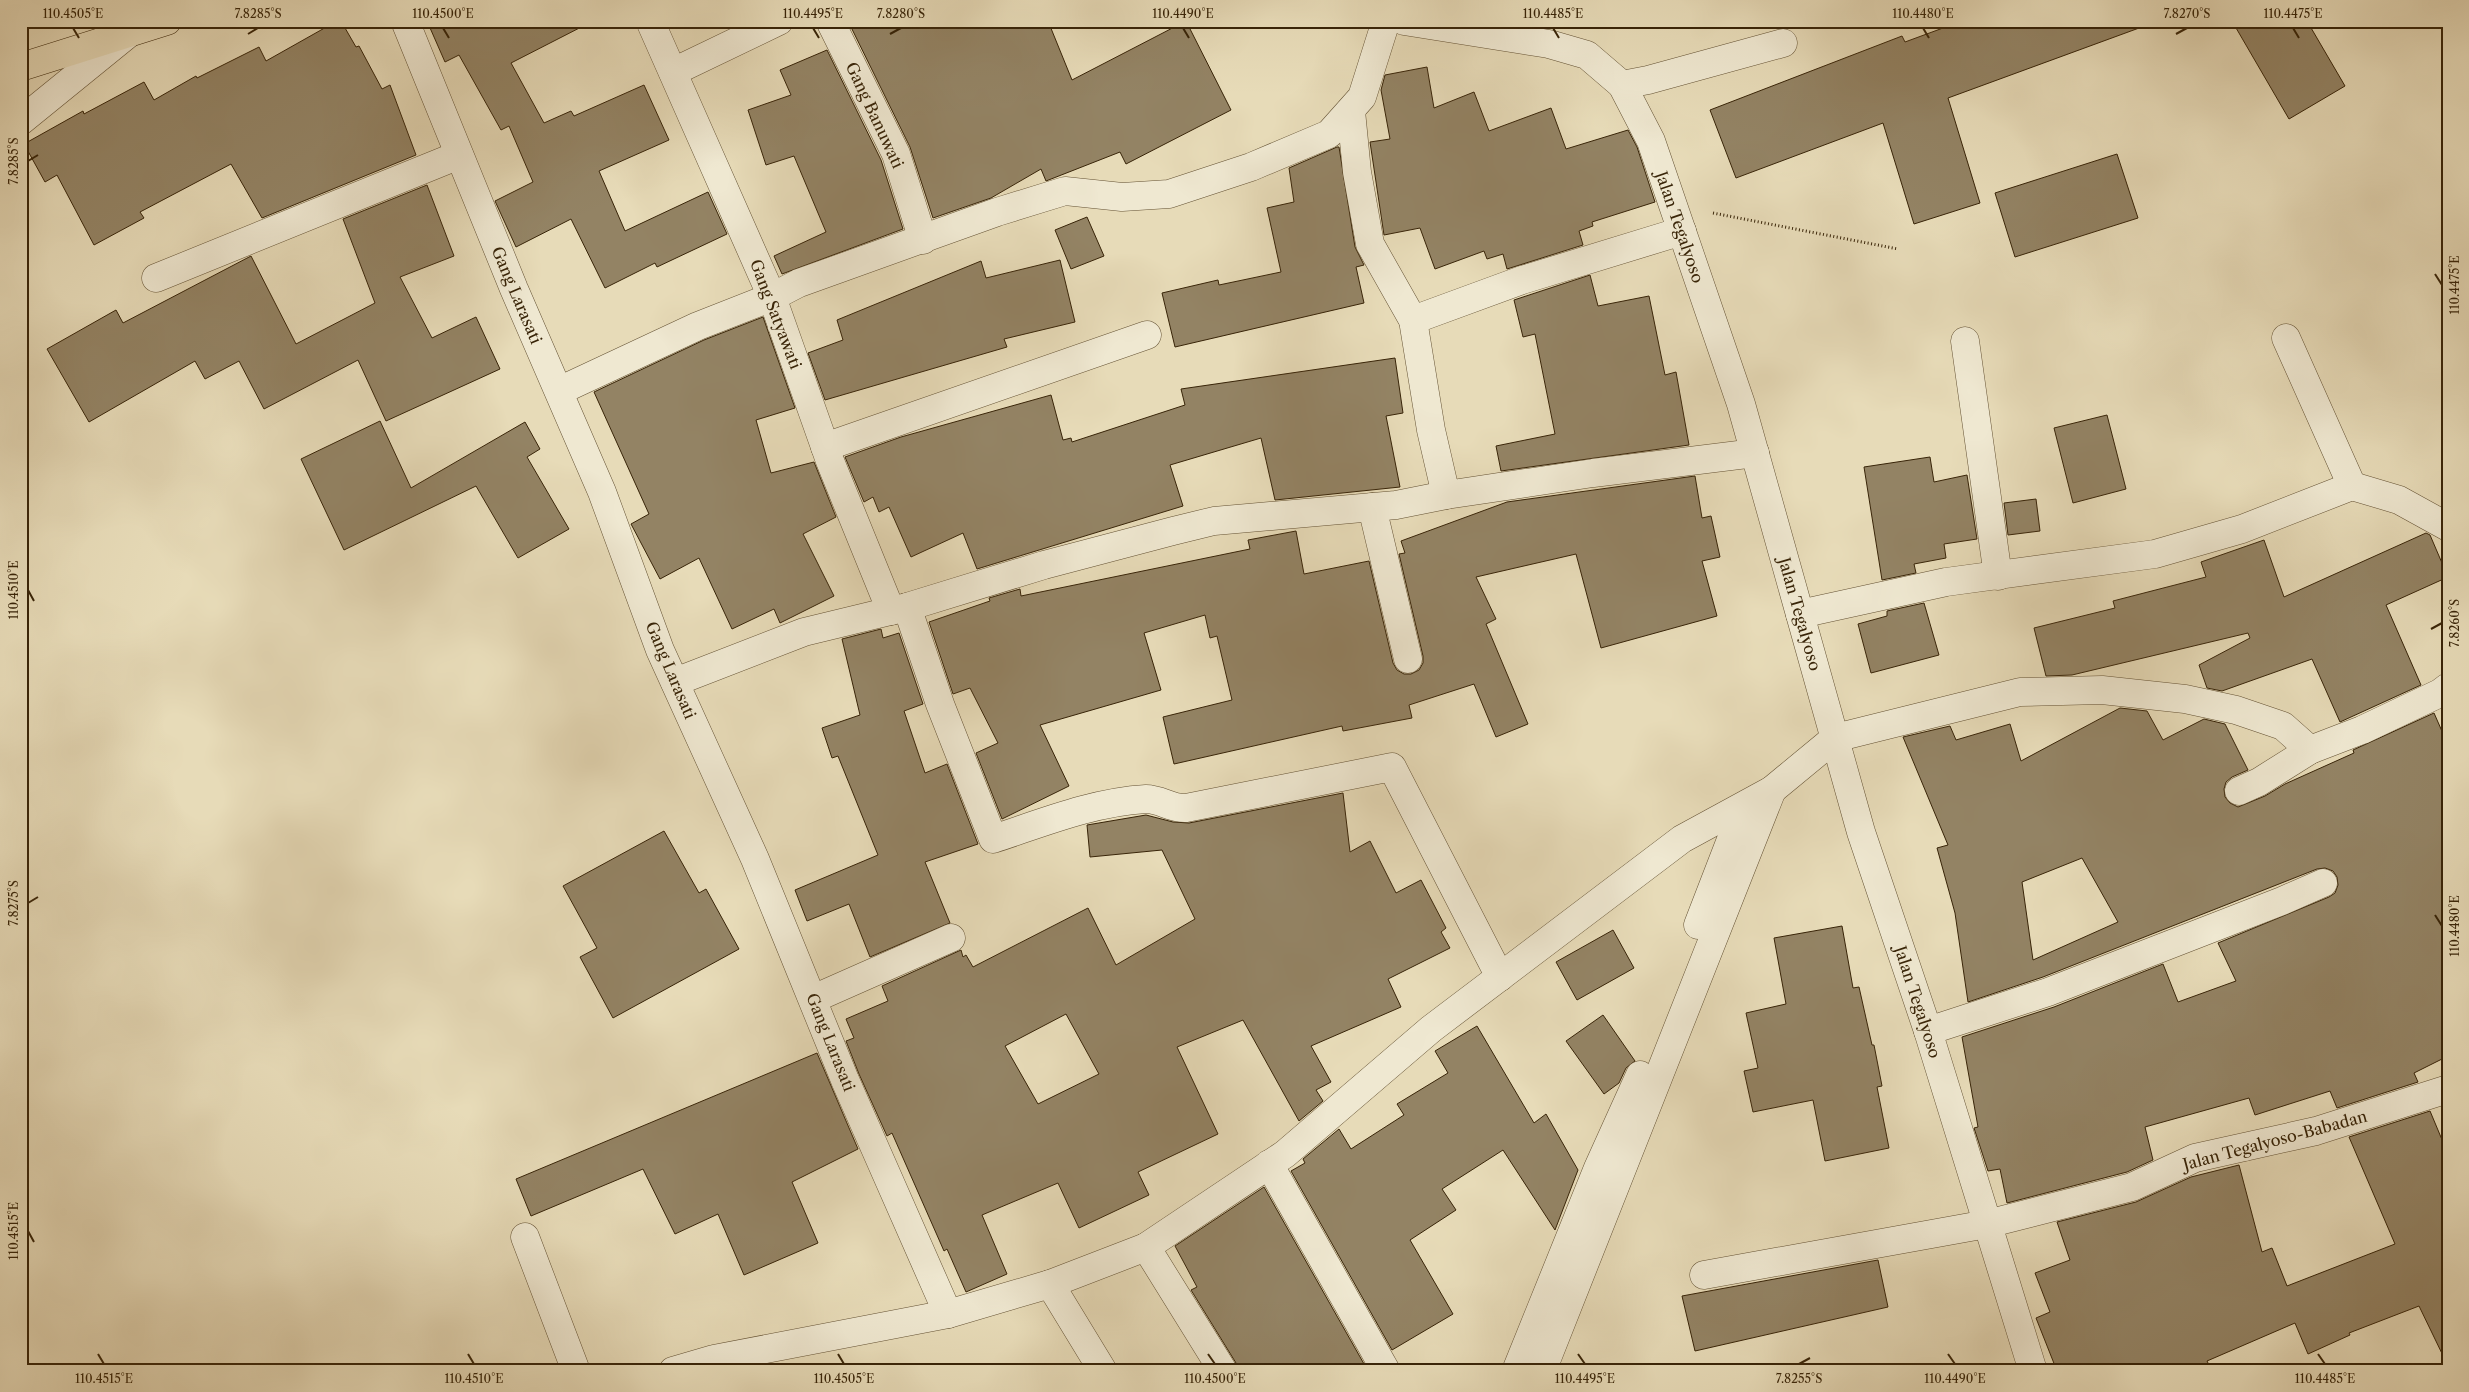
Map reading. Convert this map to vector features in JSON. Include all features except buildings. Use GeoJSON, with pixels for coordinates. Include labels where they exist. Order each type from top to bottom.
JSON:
{"type":"FeatureCollection","features":[{"type":"Feature","properties":{"kind":"highway"},"geometry":{"type":"LineString","coordinates":[[21,67],[167,21]]}},
{"type":"Feature","properties":{"kind":"street","name":"Gang Larasati"},"geometry":{"type":"LineString","coordinates":[[404,21],[602,492],[660,650],[755,859],[845,1080],[948,1314]]}},
{"type":"Feature","properties":{"kind":"street","name":"Gang Satyawati"},"geometry":{"type":"LineString","coordinates":[[650,21],[772,297],[825,447],[940,704],[993,839],[1082,809],[1148,799],[1178,809],[1186,808],[1392,767],[1500,977]]}},
{"type":"Feature","properties":{"kind":"street"},"geometry":{"type":"LineString","coordinates":[[673,72],[779,21]]}},
{"type":"Feature","properties":{"kind":"street","name":"Gang Banuwati"},"geometry":{"type":"LineString","coordinates":[[830,21],[896,154],[923,240]]}},
{"type":"Feature","properties":{"kind":"street"},"geometry":{"type":"LineString","coordinates":[[559,391],[698,326],[772,297],[800,283],[1065,191],[1122,197],[1169,194],[1251,167],[1329,134],[1362,98],[1386,21]]}},
{"type":"Feature","properties":{"kind":"street","name":"Jalan Tegalyoso"},"geometry":{"type":"LineString","coordinates":[[1404,21],[1549,44],[1587,55],[1622,85],[1651,141],[1741,404],[1861,832],[1928,1030],[2033,1371]]}},
{"type":"Feature","properties":{"kind":"street"},"geometry":{"type":"LineString","coordinates":[[21,121],[128,34]]}},
{"type":"Feature","properties":{"kind":"street"},"geometry":{"type":"LineString","coordinates":[[1622,85],[1648,80],[1783,43]]}},
{"type":"Feature","properties":{"kind":"street"},"geometry":{"type":"LineString","coordinates":[[1351,111],[1357,172],[1370,244],[1413,320],[1432,430],[1446,495]]}},
{"type":"Feature","properties":{"kind":"street"},"geometry":{"type":"LineString","coordinates":[[156,278],[459,155]]}},
{"type":"Feature","properties":{"kind":"street"},"geometry":{"type":"LineString","coordinates":[[1413,320],[1522,280],[1682,232]]}},
{"type":"Feature","properties":{"kind":"street"},"geometry":{"type":"LineString","coordinates":[[825,447],[1147,336]]}},
{"type":"Feature","properties":{"kind":"street"},"geometry":{"type":"LineString","coordinates":[[2286,338],[2352,486]]}},
{"type":"Feature","properties":{"kind":"street"},"geometry":{"type":"LineString","coordinates":[[1965,341],[1998,576]]}},
{"type":"Feature","properties":{"kind":"street"},"geometry":{"type":"LineString","coordinates":[[675,682],[804,632],[899,609],[1044,565],[1214,521],[1396,505],[1446,495],[1593,473],[1755,453]]}},
{"type":"Feature","properties":{"kind":"street"},"geometry":{"type":"LineString","coordinates":[[1800,614],[1946,582],[2155,554],[2242,529],[2352,486],[2399,500],[2448,528]]}},
{"type":"Feature","properties":{"kind":"street"},"geometry":{"type":"LineString","coordinates":[[1372,507],[1408,659]]}},
{"type":"Feature","properties":{"kind":"street"},"geometry":{"type":"LineString","coordinates":[[2239,791],[2259,782],[2310,750],[2362,730],[2440,693],[2448,687]]}},
{"type":"Feature","properties":{"kind":"street"},"geometry":{"type":"LineString","coordinates":[[673,1371],[714,1359],[948,1314],[1050,1284],[1146,1247],[1286,1154],[1431,1029],[1682,839],[1772,790],[1835,738],[2020,692],[2102,690],[2185,699],[2236,710],[2282,726],[2310,750]]}},
{"type":"Feature","properties":{"kind":"street"},"geometry":{"type":"LineString","coordinates":[[1542,1371],[1772,790]]}},
{"type":"Feature","properties":{"kind":"street"},"geometry":{"type":"LineString","coordinates":[[1516,1371],[1598,1168],[1646,1061],[1744,806]]}},
{"type":"Feature","properties":{"kind":"street"},"geometry":{"type":"LineString","coordinates":[[1928,1030],[2048,992],[2324,883]]}},
{"type":"Feature","properties":{"kind":"street"},"geometry":{"type":"LineString","coordinates":[[813,999],[951,938]]}},
{"type":"Feature","properties":{"kind":"street","name":"Jalan Tegalyoso-Babadan"},"geometry":{"type":"LineString","coordinates":[[1704,1275],[1987,1224],[2132,1187],[2195,1158],[2316,1130],[2448,1089]]}},
{"type":"Feature","properties":{"kind":"street"},"geometry":{"type":"LineString","coordinates":[[1269,1164],[1386,1371]]}},
{"type":"Feature","properties":{"kind":"street"},"geometry":{"type":"LineString","coordinates":[[525,1238],[576,1371]]}},
{"type":"Feature","properties":{"kind":"street"},"geometry":{"type":"LineString","coordinates":[[1146,1247],[1223,1371]]}},
{"type":"Feature","properties":{"kind":"street"},"geometry":{"type":"LineString","coordinates":[[1050,1284],[1103,1371]]}},
{"type":"Feature","properties":{"kind":"path"},"geometry":{"type":"LineString","coordinates":[[1673,205],[1898,249]]}}]}
